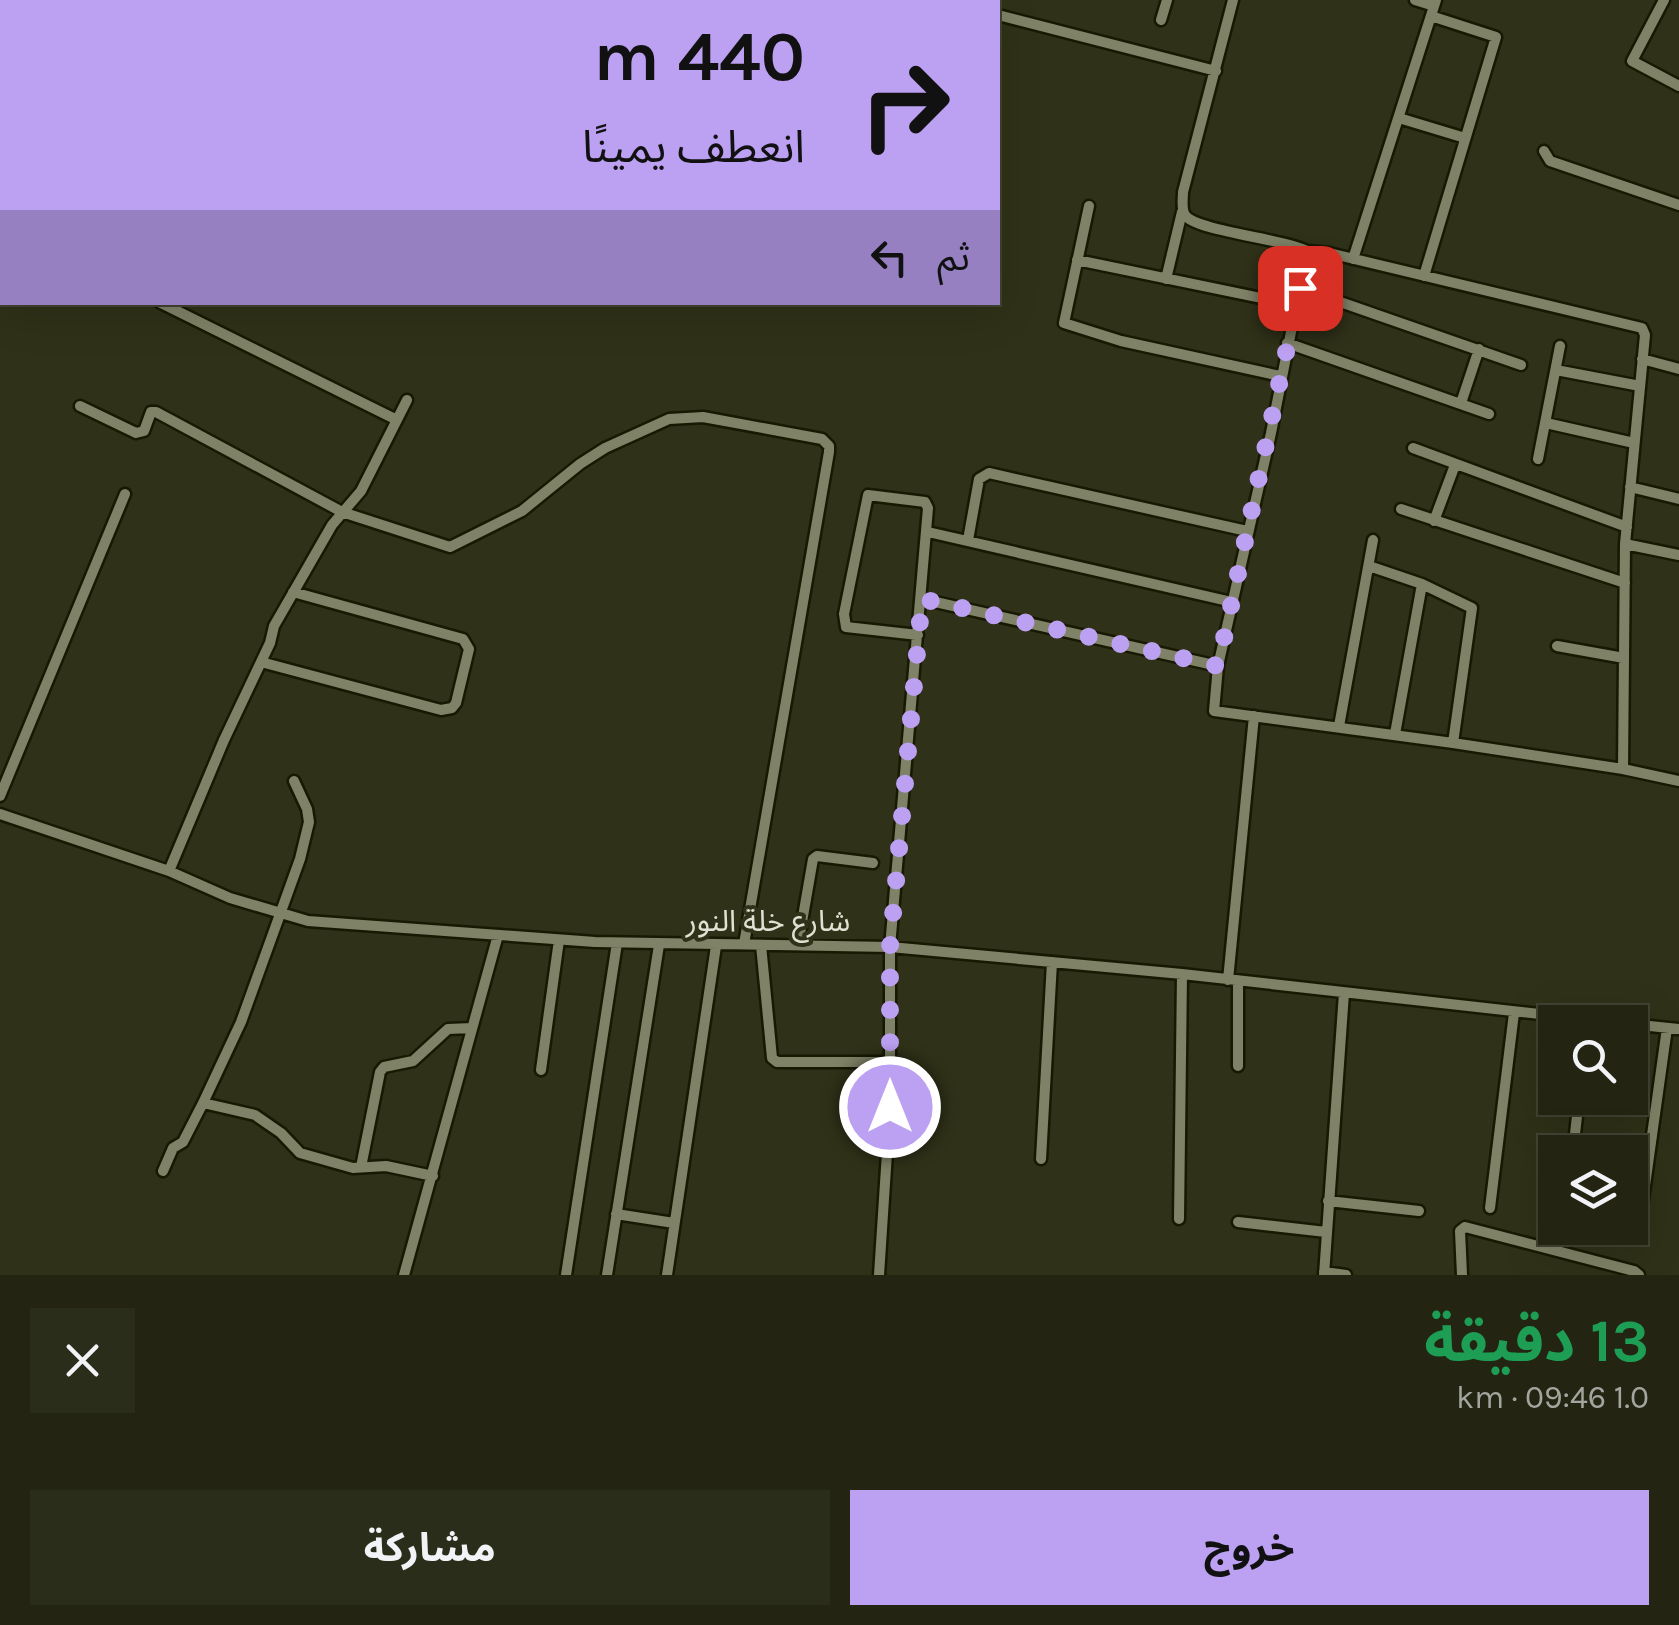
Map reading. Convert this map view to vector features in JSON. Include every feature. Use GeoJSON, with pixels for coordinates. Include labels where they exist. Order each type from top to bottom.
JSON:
{"type":"FeatureCollection","features":[{"type":"Feature","properties":{"kind":"street"},"geometry":{"type":"LineString","coordinates":[[1161,20],[1167,0]]}},
{"type":"Feature","properties":{"kind":"street"},"geometry":{"type":"LineString","coordinates":[[1166,279],[1233,0]]}},
{"type":"Feature","properties":{"kind":"street"},"geometry":{"type":"LineString","coordinates":[[1415,0],[1496,37],[1424,276]]}},
{"type":"Feature","properties":{"kind":"street"},"geometry":{"type":"LineString","coordinates":[[1664,0],[1632,61],[1679,86]]}},
{"type":"Feature","properties":{"kind":"street"},"geometry":{"type":"LineString","coordinates":[[1353,259],[1434,7]]}},
{"type":"Feature","properties":{"kind":"street"},"geometry":{"type":"LineString","coordinates":[[1000,16],[1216,71]]}},
{"type":"Feature","properties":{"kind":"street"},"geometry":{"type":"LineString","coordinates":[[1400,118],[1465,138]]}},
{"type":"Feature","properties":{"kind":"street"},"geometry":{"type":"LineString","coordinates":[[1544,151],[1550,161],[1679,206]]}},
{"type":"Feature","properties":{"kind":"street"},"geometry":{"type":"LineString","coordinates":[[1088,206],[1064,323],[1121,341],[1280,376]]}},
{"type":"Feature","properties":{"kind":"street"},"geometry":{"type":"LineString","coordinates":[[1182,212],[1187,219],[1209,226],[1307,251],[1642,328],[1625,544],[1623,769]]}},
{"type":"Feature","properties":{"kind":"street"},"geometry":{"type":"LineString","coordinates":[[1307,251],[1218,666],[1214,711],[1453,742],[1679,781]]}},
{"type":"Feature","properties":{"kind":"street"},"geometry":{"type":"LineString","coordinates":[[1076,260],[1295,305]]}},
{"type":"Feature","properties":{"kind":"street"},"geometry":{"type":"LineString","coordinates":[[1300,288],[1521,365]]}},
{"type":"Feature","properties":{"kind":"street"},"geometry":{"type":"LineString","coordinates":[[165,305],[396,420]]}},
{"type":"Feature","properties":{"kind":"street"},"geometry":{"type":"LineString","coordinates":[[1286,342],[1489,414]]}},
{"type":"Feature","properties":{"kind":"street"},"geometry":{"type":"LineString","coordinates":[[1538,459],[1560,346]]}},
{"type":"Feature","properties":{"kind":"street"},"geometry":{"type":"LineString","coordinates":[[1461,403],[1479,349]]}},
{"type":"Feature","properties":{"kind":"street"},"geometry":{"type":"LineString","coordinates":[[1642,359],[1679,369]]}},
{"type":"Feature","properties":{"kind":"street"},"geometry":{"type":"LineString","coordinates":[[1556,370],[1640,386]]}},
{"type":"Feature","properties":{"kind":"street"},"geometry":{"type":"LineString","coordinates":[[169,871],[224,740],[262,662],[274,626],[342,512],[361,490],[407,400]]}},
{"type":"Feature","properties":{"kind":"street"},"geometry":{"type":"LineString","coordinates":[[80,406],[136,433],[144,431],[150,412],[156,412],[342,512],[450,547],[522,512],[580,464],[606,448],[669,419],[703,417],[822,439],[829,452],[744,944]]}},
{"type":"Feature","properties":{"kind":"street"},"geometry":{"type":"LineString","coordinates":[[1546,423],[1634,442]]}},
{"type":"Feature","properties":{"kind":"street"},"geometry":{"type":"LineString","coordinates":[[1413,448],[1626,528]]}},
{"type":"Feature","properties":{"kind":"street"},"geometry":{"type":"LineString","coordinates":[[1434,521],[1455,464]]}},
{"type":"Feature","properties":{"kind":"street"},"geometry":{"type":"LineString","coordinates":[[968,540],[979,479],[989,473],[1247,532]]}},
{"type":"Feature","properties":{"kind":"street"},"geometry":{"type":"LineString","coordinates":[[1630,487],[1679,499]]}},
{"type":"Feature","properties":{"kind":"street"},"geometry":{"type":"LineString","coordinates":[[0,796],[125,494]]}},
{"type":"Feature","properties":{"kind":"street"},"geometry":{"type":"LineString","coordinates":[[878,1275],[891,1062],[890,947],[928,532],[925,502],[868,494],[844,614],[846,627],[918,635]]}},
{"type":"Feature","properties":{"kind":"street"},"geometry":{"type":"LineString","coordinates":[[1402,509],[1625,583]]}},
{"type":"Feature","properties":{"kind":"street"},"geometry":{"type":"LineString","coordinates":[[928,532],[1232,602]]}},
{"type":"Feature","properties":{"kind":"street"},"geometry":{"type":"LineString","coordinates":[[1339,726],[1373,540]]}},
{"type":"Feature","properties":{"kind":"street"},"geometry":{"type":"LineString","coordinates":[[1625,544],[1679,555]]}},
{"type":"Feature","properties":{"kind":"street"},"geometry":{"type":"LineString","coordinates":[[1369,566],[1422,584],[1472,608],[1453,742]]}},
{"type":"Feature","properties":{"kind":"street"},"geometry":{"type":"LineString","coordinates":[[1395,734],[1422,584]]}},
{"type":"Feature","properties":{"kind":"street"},"geometry":{"type":"LineString","coordinates":[[262,662],[441,710],[452,708],[456,702],[469,650],[463,640],[292,592]]}},
{"type":"Feature","properties":{"kind":"street"},"geometry":{"type":"LineString","coordinates":[[922,599],[1218,666]]}},
{"type":"Feature","properties":{"kind":"street"},"geometry":{"type":"LineString","coordinates":[[1557,646],[1624,658]]}},
{"type":"Feature","properties":{"kind":"street"},"geometry":{"type":"LineString","coordinates":[[1238,1066],[1233,980],[1254,716]]}},
{"type":"Feature","properties":{"kind":"street"},"geometry":{"type":"LineString","coordinates":[[163,1171],[169,1154],[183,1142],[241,1022],[300,859],[307,809],[294,781]]}},
{"type":"Feature","properties":{"kind":"street","name":"شارع خلة النور"},"geometry":{"type":"LineString","coordinates":[[0,814],[169,871],[230,898],[308,921],[658,945],[890,947],[1182,974],[1538,1016]]}},
{"type":"Feature","properties":{"kind":"street"},"geometry":{"type":"LineString","coordinates":[[798,945],[813,859],[817,856],[872,863]]}},
{"type":"Feature","properties":{"kind":"street"},"geometry":{"type":"LineString","coordinates":[[404,1275],[498,935]]}},
{"type":"Feature","properties":{"kind":"street"},"geometry":{"type":"LineString","coordinates":[[540,1070],[559,940]]}},
{"type":"Feature","properties":{"kind":"street"},"geometry":{"type":"LineString","coordinates":[[566,1275],[617,943]]}},
{"type":"Feature","properties":{"kind":"street"},"geometry":{"type":"LineString","coordinates":[[761,944],[772,1058],[777,1062],[891,1062]]}},
{"type":"Feature","properties":{"kind":"street"},"geometry":{"type":"LineString","coordinates":[[606,1275],[658,945]]}},
{"type":"Feature","properties":{"kind":"street"},"geometry":{"type":"LineString","coordinates":[[667,1275],[716,946]]}},
{"type":"Feature","properties":{"kind":"street"},"geometry":{"type":"LineString","coordinates":[[1041,1159],[1052,962]]}},
{"type":"Feature","properties":{"kind":"street"},"geometry":{"type":"LineString","coordinates":[[1179,1219],[1182,974]]}},
{"type":"Feature","properties":{"kind":"street"},"geometry":{"type":"LineString","coordinates":[[1344,993],[1324,1274],[1346,1275]]}},
{"type":"Feature","properties":{"kind":"street"},"geometry":{"type":"LineString","coordinates":[[1490,1208],[1514,1013]]}},
{"type":"Feature","properties":{"kind":"street"},"geometry":{"type":"LineString","coordinates":[[1648,1026],[1673,1029],[1648,1174]]}},
{"type":"Feature","properties":{"kind":"street"},"geometry":{"type":"LineString","coordinates":[[361,1167],[384,1066],[413,1061],[448,1029],[472,1028]]}},
{"type":"Feature","properties":{"kind":"street"},"geometry":{"type":"LineString","coordinates":[[203,1103],[254,1116],[281,1133],[300,1153],[361,1167],[386,1166],[432,1176]]}},
{"type":"Feature","properties":{"kind":"street"},"geometry":{"type":"LineString","coordinates":[[1328,1201],[1419,1211]]}},
{"type":"Feature","properties":{"kind":"street"},"geometry":{"type":"LineString","coordinates":[[616,1214],[674,1223]]}},
{"type":"Feature","properties":{"kind":"street"},"geometry":{"type":"LineString","coordinates":[[1238,1222],[1326,1232]]}},
{"type":"Feature","properties":{"kind":"street"},"geometry":{"type":"LineString","coordinates":[[1462,1275],[1460,1231],[1466,1227],[1634,1270],[1639,1275]]}},
{"type":"Feature","properties":{"kind":"route"},"geometry":{"type":"LineString","coordinates":[[890,1107],[890,947],[922,599],[1218,666],[1300,288]]}}]}
